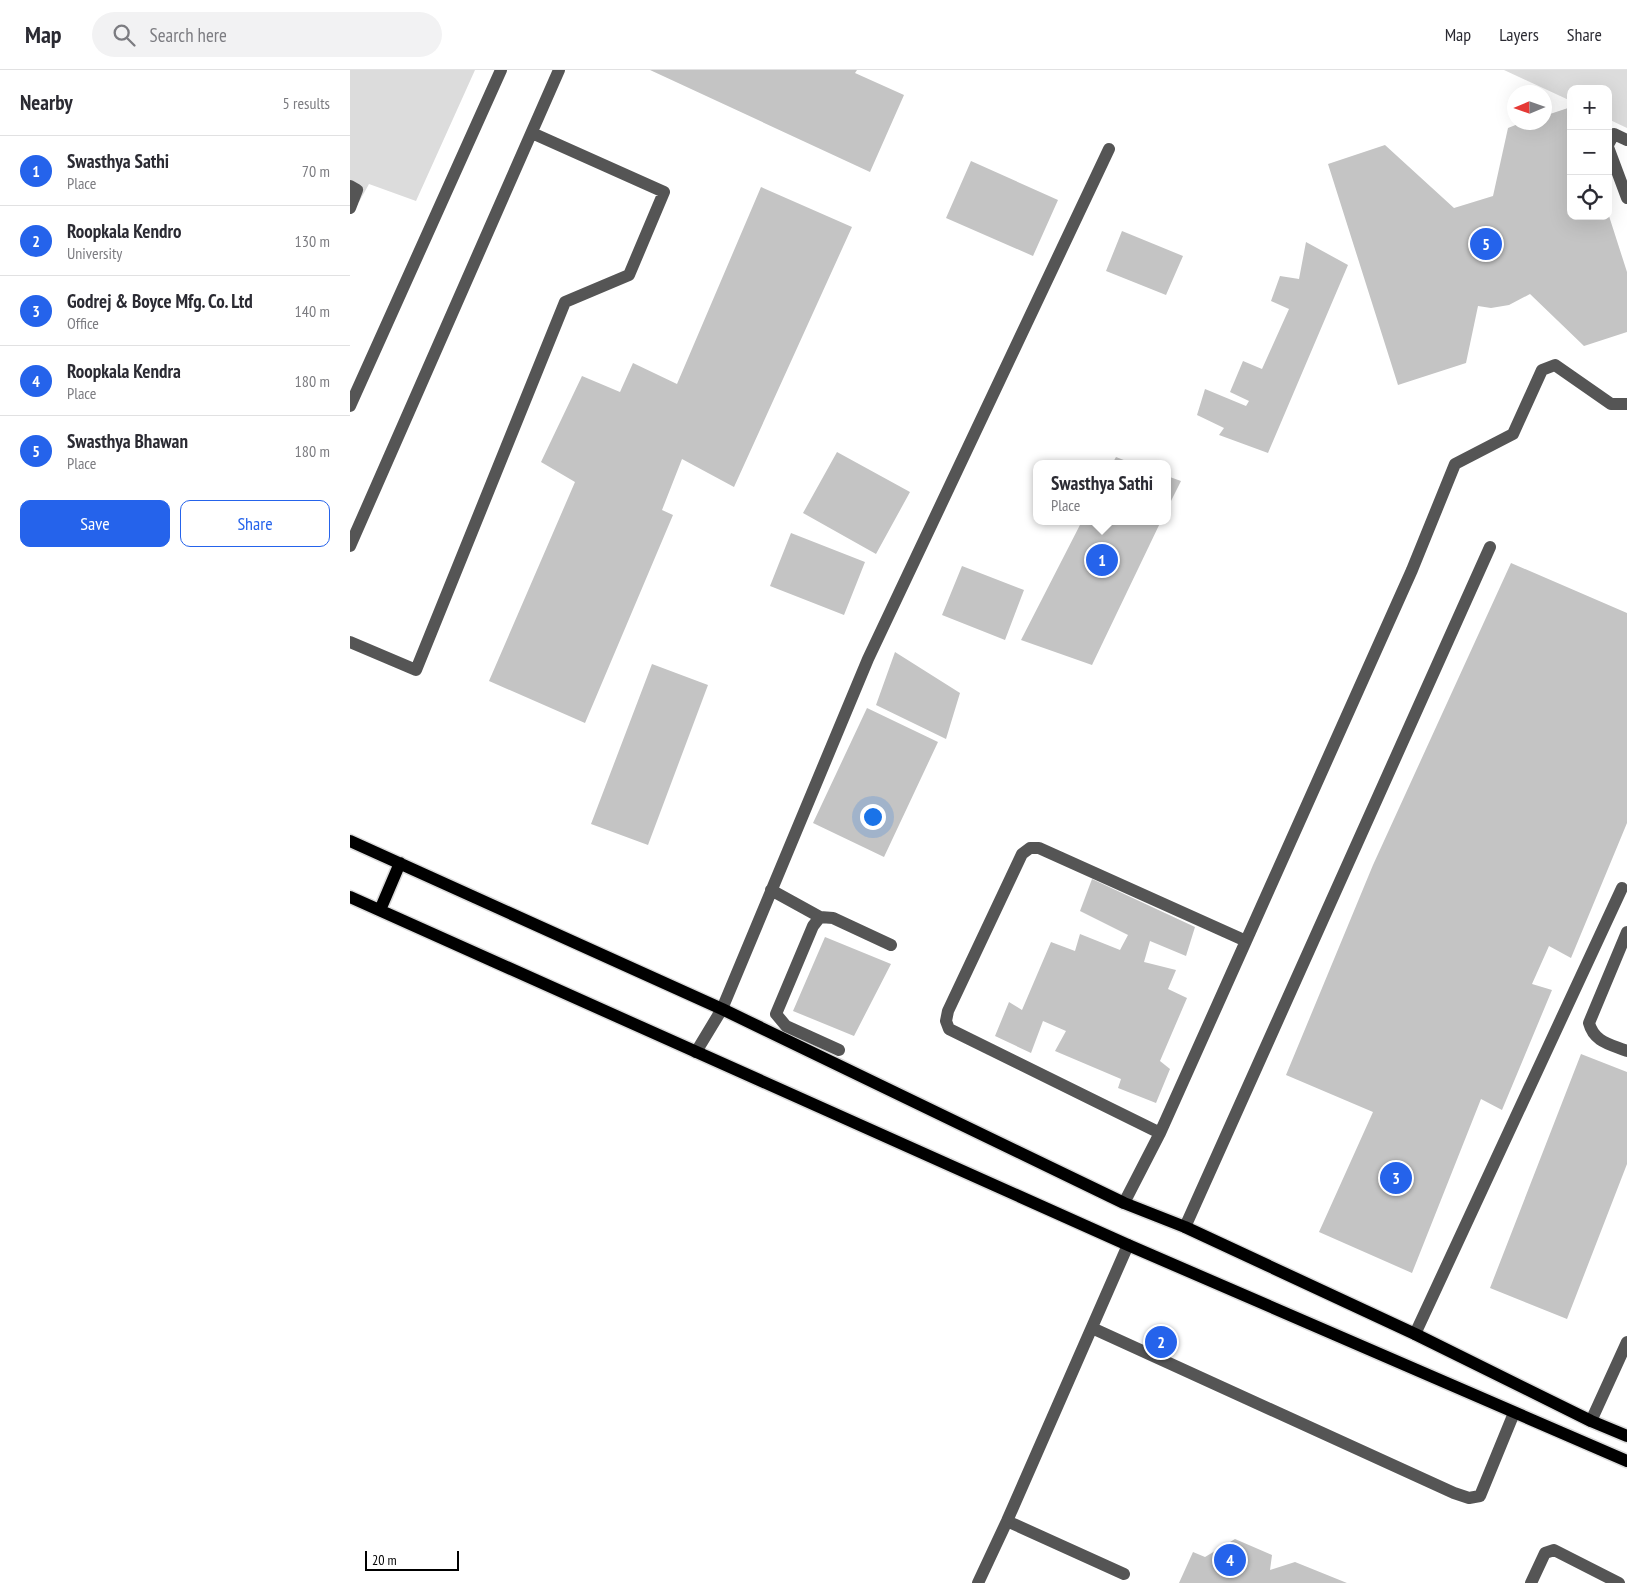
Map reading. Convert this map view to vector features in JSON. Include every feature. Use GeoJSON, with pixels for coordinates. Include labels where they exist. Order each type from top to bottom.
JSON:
{"type":"FeatureCollection","features":[{"type":"Feature","properties":{"kind":"main road"},"geometry":{"type":"LineString","coordinates":[[350,841],[722,1009],[1124,1203],[1185,1227],[1415,1334],[1591,1421],[1627,1436]]}},
{"type":"Feature","properties":{"kind":"main road"},"geometry":{"type":"LineString","coordinates":[[380,910],[400,863]]}},
{"type":"Feature","properties":{"kind":"main road"},"geometry":{"type":"LineString","coordinates":[[350,897],[1128,1245],[1627,1461]]}},
{"type":"Feature","properties":{"kind":"street"},"geometry":{"type":"LineString","coordinates":[[350,406],[501,70]]}},
{"type":"Feature","properties":{"kind":"street"},"geometry":{"type":"LineString","coordinates":[[350,546],[559,70]]}},
{"type":"Feature","properties":{"kind":"street"},"geometry":{"type":"LineString","coordinates":[[350,642],[416,670],[565,302],[629,275],[664,192],[532,133]]}},
{"type":"Feature","properties":{"kind":"street"},"geometry":{"type":"LineString","coordinates":[[1612,138],[1614,134],[1627,140]]}},
{"type":"Feature","properties":{"kind":"street"},"geometry":{"type":"LineString","coordinates":[[696,1052],[722,1009],[868,659],[1109,149]]}},
{"type":"Feature","properties":{"kind":"street"},"geometry":{"type":"LineString","coordinates":[[1612,157],[1627,198]]}},
{"type":"Feature","properties":{"kind":"street"},"geometry":{"type":"LineString","coordinates":[[350,186],[357,190],[350,208]]}},
{"type":"Feature","properties":{"kind":"street"},"geometry":{"type":"LineString","coordinates":[[1124,1203],[1160,1133],[1408,580],[1455,464],[1513,434],[1542,370],[1555,365],[1610,404],[1627,404]]}},
{"type":"Feature","properties":{"kind":"street"},"geometry":{"type":"LineString","coordinates":[[1185,1227],[1490,547]]}},
{"type":"Feature","properties":{"kind":"street"},"geometry":{"type":"LineString","coordinates":[[1160,1133],[949,1030],[946,1021],[948,1011],[1022,854],[1030,848],[1039,848],[1246,941]]}},
{"type":"Feature","properties":{"kind":"street"},"geometry":{"type":"LineString","coordinates":[[1415,1334],[1622,888]]}},
{"type":"Feature","properties":{"kind":"street"},"geometry":{"type":"LineString","coordinates":[[771,890],[820,917],[833,918],[892,945]]}},
{"type":"Feature","properties":{"kind":"street"},"geometry":{"type":"LineString","coordinates":[[768,1031],[813,926],[820,917]]}},
{"type":"Feature","properties":{"kind":"street"},"geometry":{"type":"LineString","coordinates":[[1627,932],[1590,1023],[1592,1032],[1597,1038],[1627,1051]]}},
{"type":"Feature","properties":{"kind":"street"},"geometry":{"type":"LineString","coordinates":[[776,1014],[786,1026],[839,1050]]}},
{"type":"Feature","properties":{"kind":"street"},"geometry":{"type":"LineString","coordinates":[[978,1583],[1128,1245]]}},
{"type":"Feature","properties":{"kind":"street"},"geometry":{"type":"LineString","coordinates":[[1092,1328],[1454,1493],[1469,1498],[1480,1496],[1514,1413]]}},
{"type":"Feature","properties":{"kind":"street"},"geometry":{"type":"LineString","coordinates":[[1591,1421],[1627,1342]]}},
{"type":"Feature","properties":{"kind":"street"},"geometry":{"type":"LineString","coordinates":[[1007,1521],[1124,1574]]}},
{"type":"Feature","properties":{"kind":"street"},"geometry":{"type":"LineString","coordinates":[[1531,1583],[1545,1553],[1554,1550],[1619,1583]]}},
{"type":"Feature","properties":{"kind":"shaded area"},"geometry":{"type":"Polygon","coordinates":[[[350,70],[475,70],[416,201],[369,184],[359,202],[350,198],[350,70]]]}},
{"type":"Feature","properties":{"kind":"shaded area"},"geometry":{"type":"Polygon","coordinates":[[[1504,70],[1627,70],[1627,128],[1612,121],[1612,85],[1567,85],[1567,99],[1552,92],[1552,85],[1536,85],[1504,70]]]}},
{"type":"Feature","properties":{"kind":"building"},"geometry":{"type":"Polygon","coordinates":[[[650,70],[857,70],[855,73],[904,95],[870,172],[650,70]]]}},
{"type":"Feature","properties":{"kind":"building"},"geometry":{"type":"Polygon","coordinates":[[[1567,108],[1567,220],[1610,220],[1627,272],[1627,332],[1584,346],[1530,294],[1509,305],[1491,308],[1478,306],[1466,363],[1398,385],[1328,164],[1385,145],[1454,208],[1493,196],[1508,130],[1552,130],[1552,113],[1567,108]]]}},
{"type":"Feature","properties":{"kind":"building"},"geometry":{"type":"Polygon","coordinates":[[[971,161],[1058,200],[1033,256],[946,218],[971,161]]]}},
{"type":"Feature","properties":{"kind":"building"},"geometry":{"type":"Polygon","coordinates":[[[761,187],[852,227],[734,487],[682,459],[662,510],[673,515],[585,723],[489,681],[575,482],[541,462],[582,376],[620,392],[633,363],[677,384],[761,187]]]}},
{"type":"Feature","properties":{"kind":"building"},"geometry":{"type":"Polygon","coordinates":[[[1122,231],[1183,256],[1166,295],[1106,271],[1122,231]]]}},
{"type":"Feature","properties":{"kind":"building"},"geometry":{"type":"Polygon","coordinates":[[[1306,242],[1348,265],[1268,453],[1219,435],[1224,428],[1197,415],[1205,389],[1246,406],[1249,401],[1230,392],[1243,361],[1262,369],[1289,309],[1271,301],[1280,276],[1299,279],[1306,242]]]}},
{"type":"Feature","properties":{"kind":"building"},"geometry":{"type":"Polygon","coordinates":[[[837,452],[910,492],[876,554],[803,513],[837,452]]]}},
{"type":"Feature","properties":{"kind":"building"},"geometry":{"type":"Polygon","coordinates":[[[1171,477],[1181,481],[1171,501],[1171,477]]]}},
{"type":"Feature","properties":{"kind":"building"},"geometry":{"type":"Polygon","coordinates":[[[1080,525],[1159,525],[1092,665],[1021,640],[1080,525]]]}},
{"type":"Feature","properties":{"kind":"building"},"geometry":{"type":"Polygon","coordinates":[[[791,533],[865,562],[844,615],[770,586],[791,533]]]}},
{"type":"Feature","properties":{"kind":"building"},"geometry":{"type":"Polygon","coordinates":[[[1511,563],[1627,613],[1627,823],[1571,958],[1549,946],[1532,984],[1552,990],[1502,1110],[1481,1099],[1412,1273],[1319,1232],[1373,1112],[1286,1075],[1373,865],[1511,563]]]}},
{"type":"Feature","properties":{"kind":"building"},"geometry":{"type":"Polygon","coordinates":[[[962,566],[1024,590],[1005,640],[942,615],[962,566]]]}},
{"type":"Feature","properties":{"kind":"building"},"geometry":{"type":"Polygon","coordinates":[[[895,652],[960,693],[946,739],[876,705],[895,652]]]}},
{"type":"Feature","properties":{"kind":"building"},"geometry":{"type":"Polygon","coordinates":[[[652,664],[708,685],[648,845],[591,824],[652,664]]]}},
{"type":"Feature","properties":{"kind":"building"},"geometry":{"type":"Polygon","coordinates":[[[867,708],[938,742],[884,857],[813,823],[867,708]]]}},
{"type":"Feature","properties":{"kind":"building"},"geometry":{"type":"Polygon","coordinates":[[[1092,879],[1195,927],[1186,956],[1150,941],[1144,962],[1176,970],[1168,989],[1187,998],[1160,1061],[1170,1069],[1156,1103],[1118,1088],[1121,1079],[1055,1051],[1066,1031],[1043,1021],[1031,1053],[995,1036],[1009,1002],[1022,1010],[1051,942],[1075,951],[1080,934],[1120,950],[1128,935],[1080,911],[1092,879]]]}},
{"type":"Feature","properties":{"kind":"building"},"geometry":{"type":"Polygon","coordinates":[[[825,937],[891,964],[854,1036],[793,1011],[825,937]]]}},
{"type":"Feature","properties":{"kind":"building"},"geometry":{"type":"Polygon","coordinates":[[[1581,1054],[1627,1072],[1627,1164],[1567,1319],[1490,1288],[1581,1054]]]}},
{"type":"Feature","properties":{"kind":"building"},"geometry":{"type":"Polygon","coordinates":[[[1235,1539],[1272,1555],[1270,1570],[1295,1562],[1347,1583],[1179,1583],[1193,1552],[1205,1557],[1235,1539]]]}},
{"type":"Feature","properties":{"kind":"place","name":"Swasthya Bhawan"},"geometry":{"type":"Point","coordinates":[1486,244]}},
{"type":"Feature","properties":{"kind":"place","name":"Swasthya Sathi"},"geometry":{"type":"Point","coordinates":[1102,560]}},
{"type":"Feature","properties":{"kind":"place","name":"Godrej & Boyce Mfg. Co. Ltd"},"geometry":{"type":"Point","coordinates":[1396,1178]}},
{"type":"Feature","properties":{"kind":"place","name":"Roopkala Kendro"},"geometry":{"type":"Point","coordinates":[1161,1342]}},
{"type":"Feature","properties":{"kind":"place","name":"Roopkala Kendra"},"geometry":{"type":"Point","coordinates":[1230,1560]}}]}
